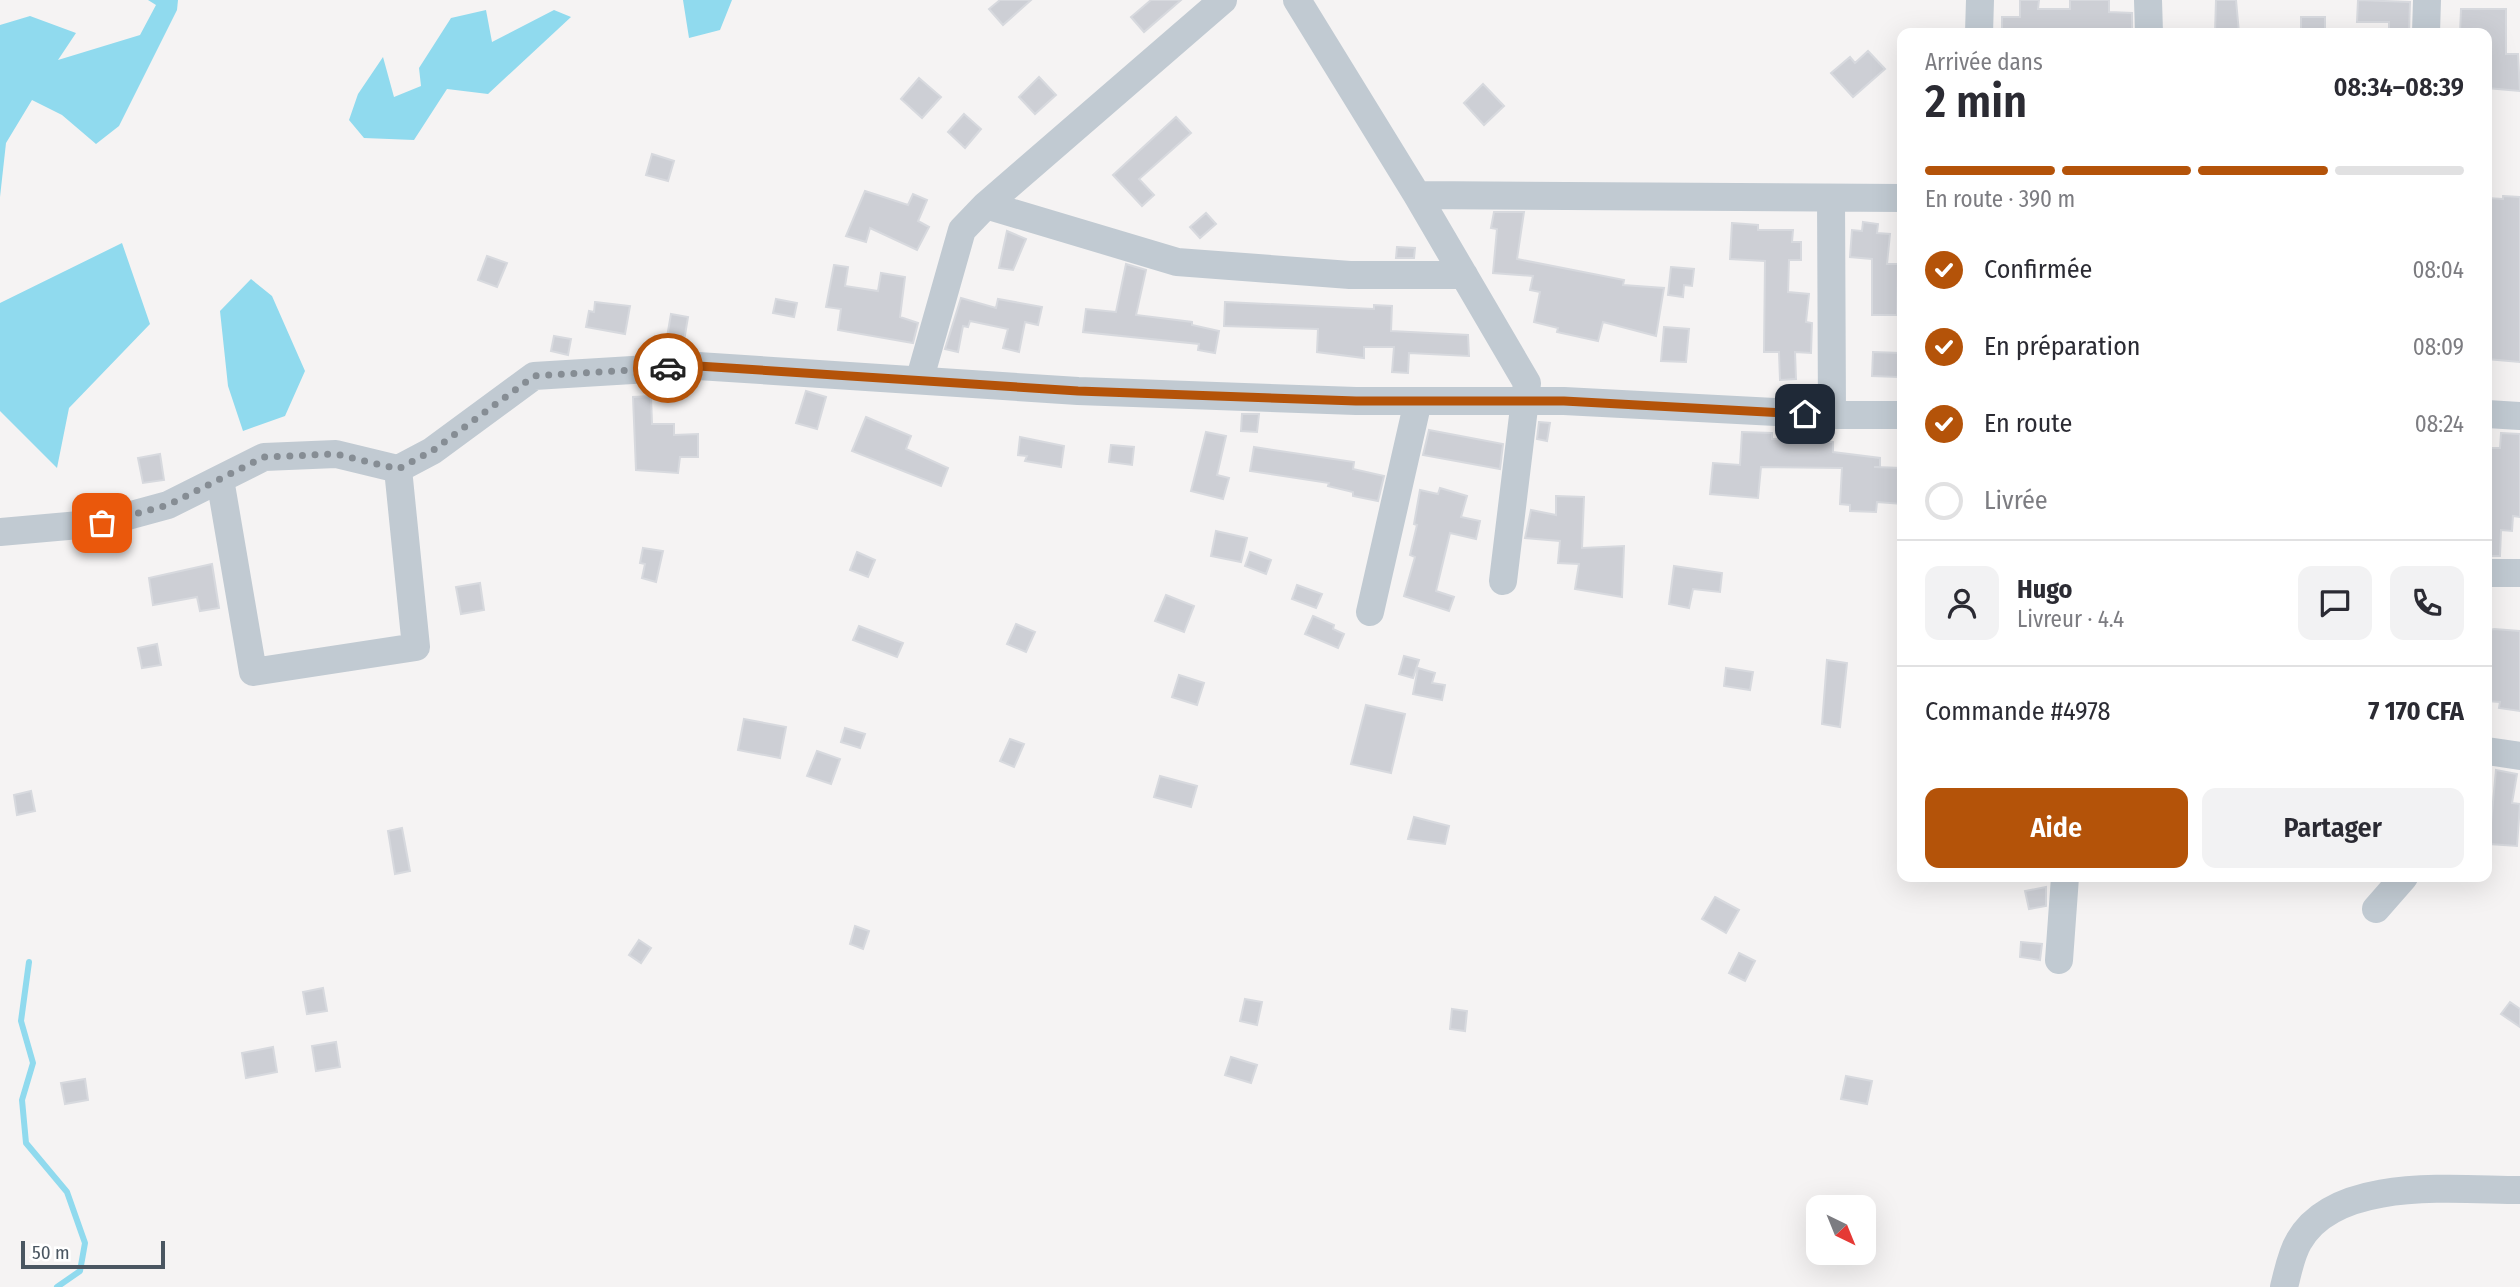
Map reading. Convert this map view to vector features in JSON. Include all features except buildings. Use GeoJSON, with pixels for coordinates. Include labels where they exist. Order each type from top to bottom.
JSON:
{"type":"FeatureCollection","features":[{"type":"Feature","properties":{"kind":"street"},"geometry":{"type":"LineString","coordinates":[[1297,0],[1417,195],[1527,383],[1503,581]]}},
{"type":"Feature","properties":{"kind":"street"},"geometry":{"type":"LineString","coordinates":[[1979,28],[1980,0]]}},
{"type":"Feature","properties":{"kind":"street"},"geometry":{"type":"LineString","coordinates":[[2148,0],[2149,28]]}},
{"type":"Feature","properties":{"kind":"street"},"geometry":{"type":"LineString","coordinates":[[2426,28],[2427,0]]}},
{"type":"Feature","properties":{"kind":"street"},"geometry":{"type":"LineString","coordinates":[[920,378],[962,230],[986,205],[1217,2]]}},
{"type":"Feature","properties":{"kind":"street"},"geometry":{"type":"LineString","coordinates":[[1417,195],[1897,198]]}},
{"type":"Feature","properties":{"kind":"street"},"geometry":{"type":"LineString","coordinates":[[1830,198],[1832,415]]}},
{"type":"Feature","properties":{"kind":"street"},"geometry":{"type":"LineString","coordinates":[[986,205],[1177,261],[1350,275],[1464,275]]}},
{"type":"Feature","properties":{"kind":"street"},"geometry":{"type":"LineString","coordinates":[[0,532],[102,523],[168,505],[264,457],[336,454],[398,469],[432,451],[534,376],[698,366],[920,378],[1078,391],[1418,401],[1527,400],[1832,415],[1897,415]]}},
{"type":"Feature","properties":{"kind":"street"},"geometry":{"type":"LineString","coordinates":[[1370,612],[1418,401]]}},
{"type":"Feature","properties":{"kind":"street"},"geometry":{"type":"LineString","coordinates":[[2492,414],[2520,416]]}},
{"type":"Feature","properties":{"kind":"street"},"geometry":{"type":"LineString","coordinates":[[220,479],[253,672],[416,647],[398,469]]}},
{"type":"Feature","properties":{"kind":"street"},"geometry":{"type":"LineString","coordinates":[[2492,573],[2520,573]]}},
{"type":"Feature","properties":{"kind":"street"},"geometry":{"type":"LineString","coordinates":[[2492,752],[2520,755]]}},
{"type":"Feature","properties":{"kind":"street"},"geometry":{"type":"LineString","coordinates":[[2059,960],[2065,882]]}},
{"type":"Feature","properties":{"kind":"street"},"geometry":{"type":"LineString","coordinates":[[2376,909],[2400,882]]}},
{"type":"Feature","properties":{"kind":"street"},"geometry":{"type":"LineString","coordinates":[[2284,1287],[2298,1243],[2306,1231],[2346,1200],[2390,1192],[2520,1190]]}},
{"type":"Feature","properties":{"kind":"water"},"geometry":{"type":"Polygon","coordinates":[[[148,0],[178,0],[177,10],[119,126],[96,144],[62,115],[32,100],[6,143],[0,197],[0,25],[30,16],[76,33],[58,60],[140,35],[156,5],[148,0]]]}},
{"type":"Feature","properties":{"kind":"water"},"geometry":{"type":"Polygon","coordinates":[[[683,0],[732,0],[720,30],[689,38],[683,0]]]}},
{"type":"Feature","properties":{"kind":"water"},"geometry":{"type":"Polygon","coordinates":[[[486,10],[492,42],[554,10],[571,17],[488,94],[447,89],[414,140],[364,138],[349,120],[358,94],[383,57],[394,97],[421,86],[419,68],[451,18],[486,10]]]}},
{"type":"Feature","properties":{"kind":"water"},"geometry":{"type":"Polygon","coordinates":[[[122,243],[150,324],[69,408],[57,468],[0,411],[0,303],[122,243]]]}},
{"type":"Feature","properties":{"kind":"water"},"geometry":{"type":"Polygon","coordinates":[[[251,279],[272,296],[305,371],[285,416],[243,431],[228,386],[220,311],[251,279]]]}},
{"type":"Feature","properties":{"kind":"waterway"},"geometry":{"type":"LineString","coordinates":[[29,962],[21,1021],[33,1063],[22,1100],[26,1143],[67,1192],[85,1243],[80,1271],[57,1287]]}},
{"type":"Feature","properties":{"kind":"way so far"},"geometry":{"type":"LineString","coordinates":[[102,523],[168,505],[264,457],[336,454],[398,469],[432,451],[534,376],[668,368]]}},
{"type":"Feature","properties":{"kind":"route"},"geometry":{"type":"LineString","coordinates":[[668,368],[698,366],[880,376],[1078,391],[1356,401],[1564,401],[1805,414]]}}]}
